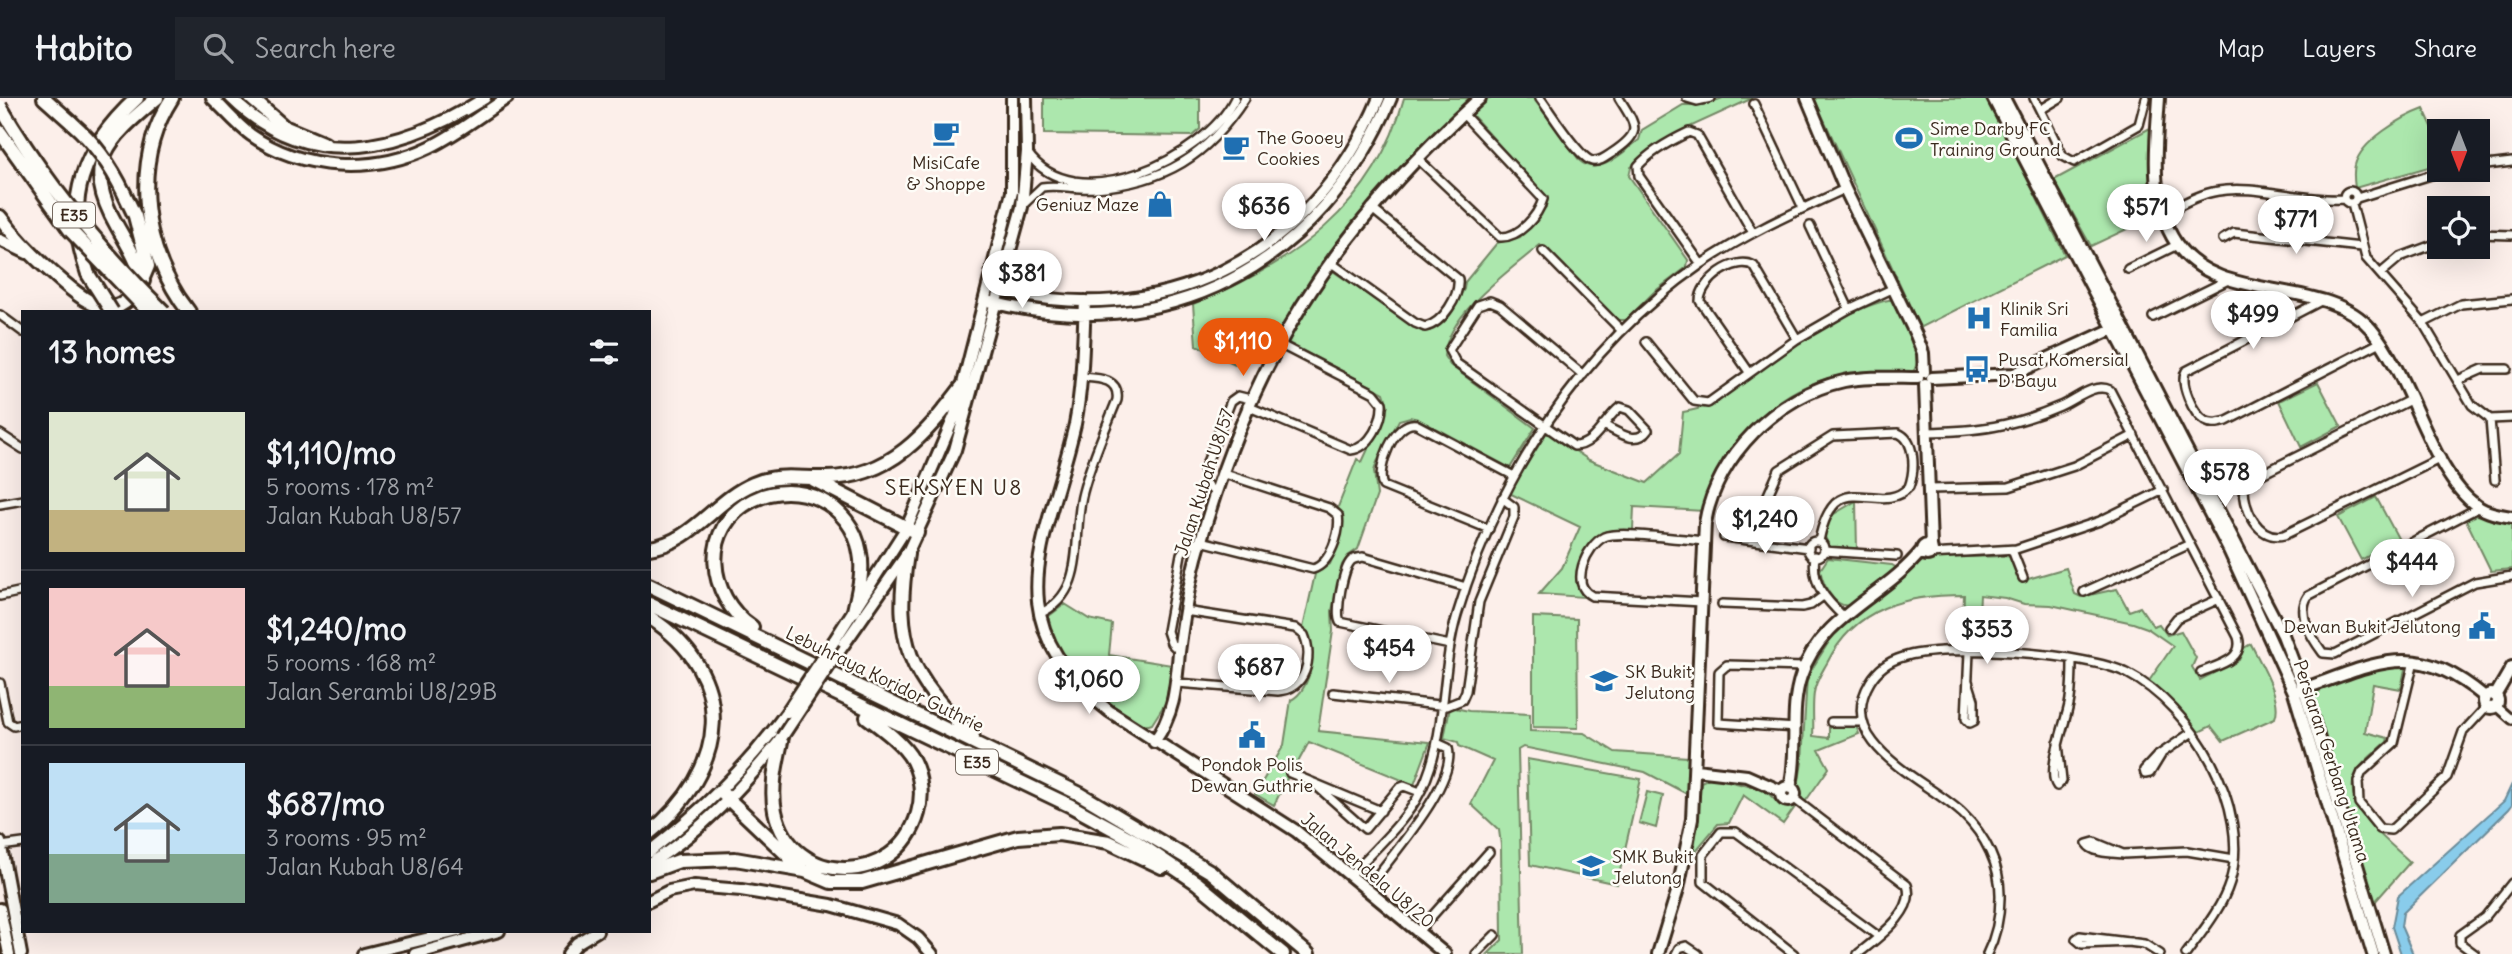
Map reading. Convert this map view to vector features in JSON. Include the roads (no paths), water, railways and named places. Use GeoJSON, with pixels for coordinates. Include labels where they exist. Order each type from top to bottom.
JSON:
{"type":"FeatureCollection","features":[{"type":"Feature","properties":{"kind":"highway"},"geometry":{"type":"LineString","coordinates":[[0,217],[35,258],[80,298],[96,307],[111,307],[127,302],[142,281],[148,266],[124,193],[110,165],[72,123],[44,98]]}},
{"type":"Feature","properties":{"kind":"highway"},"geometry":{"type":"LineString","coordinates":[[111,310],[88,274],[81,253],[76,215],[84,169],[99,139],[137,98]]}},
{"type":"Feature","properties":{"kind":"highway"},"geometry":{"type":"LineString","coordinates":[[142,281],[134,255],[102,197],[100,173],[105,154],[116,137],[157,98]]}},
{"type":"Feature","properties":{"kind":"highway"},"geometry":{"type":"LineString","coordinates":[[172,98],[150,155],[146,178],[147,208],[159,260],[188,310]]}},
{"type":"Feature","properties":{"kind":"highway"},"geometry":{"type":"LineString","coordinates":[[251,98],[284,127],[325,144]]}},
{"type":"Feature","properties":{"kind":"highway","name":"E35"},"geometry":{"type":"LineString","coordinates":[[0,106],[38,168],[84,227],[162,310]]}},
{"type":"Feature","properties":{"kind":"highway","name":"E35"},"geometry":{"type":"LineString","coordinates":[[0,132],[70,230],[147,310]]}},
{"type":"Feature","properties":{"kind":"highway"},"geometry":{"type":"LineString","coordinates":[[651,547],[683,536],[750,485],[774,476],[842,477],[875,468],[898,457],[934,425],[962,387]]}},
{"type":"Feature","properties":{"kind":"highway"},"geometry":{"type":"LineString","coordinates":[[807,477],[912,530]]}},
{"type":"Feature","properties":{"kind":"highway"},"geometry":{"type":"LineString","coordinates":[[763,639],[738,618],[725,600],[719,588],[715,561],[726,524],[752,500],[768,495],[794,492],[815,496],[839,511],[850,526],[861,554],[854,611]]}},
{"type":"Feature","properties":{"kind":"highway"},"geometry":{"type":"LineString","coordinates":[[906,554],[901,607],[911,658],[924,685],[943,709],[984,747]]}},
{"type":"Feature","properties":{"kind":"highway","name":"Lebuhraya Koridor Guthrie"},"geometry":{"type":"LineString","coordinates":[[651,586],[1080,793],[1212,872],[1308,954]]}},
{"type":"Feature","properties":{"kind":"highway","name":"Lebuhraya Koridor Guthrie"},"geometry":{"type":"LineString","coordinates":[[651,605],[846,701],[1071,806],[1135,841],[1197,883],[1283,954]]}},
{"type":"Feature","properties":{"kind":"highway"},"geometry":{"type":"LineString","coordinates":[[651,618],[680,640],[698,663],[709,688],[713,718],[708,759],[698,780],[651,831]]}},
{"type":"Feature","properties":{"kind":"highway"},"geometry":{"type":"LineString","coordinates":[[782,737],[773,795],[778,821],[792,845],[817,863],[844,869],[862,869],[884,860],[907,839],[916,820],[921,792],[919,776],[912,758],[883,729],[846,701]]}},
{"type":"Feature","properties":{"kind":"highway"},"geometry":{"type":"LineString","coordinates":[[725,796],[805,872]]}},
{"type":"Feature","properties":{"kind":"highway"},"geometry":{"type":"LineString","coordinates":[[651,871],[679,861],[702,859],[760,862],[805,872],[831,882],[862,882],[1018,837],[1059,834],[1110,842],[1197,883]]}},
{"type":"Feature","properties":{"kind":"street"},"geometry":{"type":"LineString","coordinates":[[212,98],[245,130],[271,146],[315,162],[359,165],[386,162],[421,151],[507,98]]}},
{"type":"Feature","properties":{"kind":"street"},"geometry":{"type":"LineString","coordinates":[[231,98],[254,118],[279,134],[312,144],[356,147],[388,144],[446,123],[485,98]]}},
{"type":"Feature","properties":{"kind":"street"},"geometry":{"type":"LineString","coordinates":[[995,288],[1012,192],[1012,98]]}},
{"type":"Feature","properties":{"kind":"street"},"geometry":{"type":"LineString","coordinates":[[651,863],[667,853],[782,737],[840,641],[854,611],[912,530],[955,450],[991,302],[1022,206],[1027,152],[1026,98]]}},
{"type":"Feature","properties":{"kind":"street"},"geometry":{"type":"LineString","coordinates":[[1027,152],[1044,172],[1058,178],[1091,180],[1131,175],[1153,169],[1190,149],[1207,135],[1235,98]]}},
{"type":"Feature","properties":{"kind":"street"},"geometry":{"type":"LineString","coordinates":[[1022,206],[1042,187],[1092,188],[1119,185],[1158,175],[1183,164],[1212,142],[1245,98]]}},
{"type":"Feature","properties":{"kind":"street"},"geometry":{"type":"LineString","coordinates":[[995,288],[1085,307],[1171,290],[1205,279],[1257,252],[1289,228],[1328,189],[1367,128],[1379,98]]}},
{"type":"Feature","properties":{"kind":"street"},"geometry":{"type":"LineString","coordinates":[[991,302],[1143,308],[1172,302],[1242,274],[1272,256],[1305,229],[1336,194],[1369,145],[1391,98]]}},
{"type":"Feature","properties":{"kind":"street","name":"Jalan Kubah U8/57"},"geometry":{"type":"LineString","coordinates":[[1154,742],[1172,710],[1185,611],[1200,541],[1249,403],[1277,343],[1330,262],[1371,208],[1480,98]]}},
{"type":"Feature","properties":{"kind":"street"},"geometry":{"type":"LineString","coordinates":[[1540,98],[1582,154],[1592,161],[1603,160],[1632,140],[1634,122],[1619,98]]}},
{"type":"Feature","properties":{"kind":"street"},"geometry":{"type":"LineString","coordinates":[[1687,98],[1697,101],[1711,98]]}},
{"type":"Feature","properties":{"kind":"street"},"geometry":{"type":"LineString","coordinates":[[1788,792],[1795,763],[1800,679],[1805,667],[1824,636],[1928,550],[1931,526],[1925,378],[1921,346],[1845,189],[1807,98]]}},
{"type":"Feature","properties":{"kind":"street","name":"Persiaran Gerbang Utama"},"geometry":{"type":"LineString","coordinates":[[1993,98],[2118,327]]}},
{"type":"Feature","properties":{"kind":"street","name":"Persiaran Gerbang Utama"},"geometry":{"type":"LineString","coordinates":[[2004,98],[2299,690],[2384,954]]}},
{"type":"Feature","properties":{"kind":"street"},"geometry":{"type":"LineString","coordinates":[[2034,98],[2065,159],[2077,162],[2139,125],[2146,98]]}},
{"type":"Feature","properties":{"kind":"street"},"geometry":{"type":"LineString","coordinates":[[2040,110],[2060,98]]}},
{"type":"Feature","properties":{"kind":"street"},"geometry":{"type":"LineString","coordinates":[[2159,98],[2156,176],[2162,214],[2177,245],[2201,267],[2230,279],[2319,302],[2357,316],[2381,342],[2412,398],[2452,481],[2478,508],[2512,517]]}},
{"type":"Feature","properties":{"kind":"street"},"geometry":{"type":"LineString","coordinates":[[1754,104],[1803,208]]}},
{"type":"Feature","properties":{"kind":"street"},"geometry":{"type":"LineString","coordinates":[[1418,159],[1495,235],[1511,236],[1538,212],[1543,199],[1463,114]]}},
{"type":"Feature","properties":{"kind":"street"},"geometry":{"type":"LineString","coordinates":[[1701,264],[1639,176],[1638,166],[1644,160],[1680,136],[1689,132],[1697,135],[1754,233]]}},
{"type":"Feature","properties":{"kind":"street"},"geometry":{"type":"LineString","coordinates":[[2490,165],[2512,162]]}},
{"type":"Feature","properties":{"kind":"street"},"geometry":{"type":"LineString","coordinates":[[2162,214],[2204,195],[2224,190],[2317,200],[2354,201],[2427,177]]}},
{"type":"Feature","properties":{"kind":"street"},"geometry":{"type":"LineString","coordinates":[[1350,876],[1400,820],[1420,792],[1437,743],[1450,645],[1466,587],[1502,498],[1544,425],[1622,331],[1701,264],[1754,233],[1845,189]]}},
{"type":"Feature","properties":{"kind":"street"},"geometry":{"type":"LineString","coordinates":[[2344,199],[2345,194],[2351,191],[2361,247],[2379,274],[2423,323],[2472,405],[2490,419],[2512,418]]}},
{"type":"Feature","properties":{"kind":"street"},"geometry":{"type":"LineString","coordinates":[[1330,262],[1415,323],[1425,327],[1438,320],[1457,294],[1458,279],[1371,208]]}},
{"type":"Feature","properties":{"kind":"street"},"geometry":{"type":"LineString","coordinates":[[1810,226],[1849,309]]}},
{"type":"Feature","properties":{"kind":"street"},"geometry":{"type":"LineString","coordinates":[[2223,239],[2234,233],[2361,247]]}},
{"type":"Feature","properties":{"kind":"street"},"geometry":{"type":"LineString","coordinates":[[2490,234],[2512,235]]}},
{"type":"Feature","properties":{"kind":"street"},"geometry":{"type":"LineString","coordinates":[[0,240],[35,258]]}},
{"type":"Feature","properties":{"kind":"street"},"geometry":{"type":"LineString","coordinates":[[2128,269],[2177,245]]}},
{"type":"Feature","properties":{"kind":"street"},"geometry":{"type":"LineString","coordinates":[[2379,274],[2400,257],[2427,247]]}},
{"type":"Feature","properties":{"kind":"street"},"geometry":{"type":"LineString","coordinates":[[1543,251],[1622,331]]}},
{"type":"Feature","properties":{"kind":"street"},"geometry":{"type":"LineString","coordinates":[[1749,372],[1700,301],[1704,286],[1725,270],[1738,263],[1754,266],[1797,340]]}},
{"type":"Feature","properties":{"kind":"street"},"geometry":{"type":"LineString","coordinates":[[2153,317],[2230,279]]}},
{"type":"Feature","properties":{"kind":"street"},"geometry":{"type":"LineString","coordinates":[[1646,342],[1693,401],[1703,404],[1713,400],[1797,340],[1849,309],[1894,288]]}},
{"type":"Feature","properties":{"kind":"street"},"geometry":{"type":"LineString","coordinates":[[2423,323],[2461,304],[2512,299]]}},
{"type":"Feature","properties":{"kind":"street"},"geometry":{"type":"LineString","coordinates":[[651,851],[725,796],[906,554],[991,302]]}},
{"type":"Feature","properties":{"kind":"street"},"geometry":{"type":"LineString","coordinates":[[1583,375],[1495,302],[1481,303],[1451,346],[1452,359],[1579,447],[1588,442],[1617,408],[1623,407],[1648,430],[1642,438],[1635,439],[1603,425]]}},
{"type":"Feature","properties":{"kind":"street"},"geometry":{"type":"LineString","coordinates":[[2319,302],[2191,367],[2183,381],[2203,420],[2216,423],[2227,421],[2381,342]]}},
{"type":"Feature","properties":{"kind":"street","name":"Jalan Jendela U8/20"},"geometry":{"type":"LineString","coordinates":[[1085,307],[1082,377],[1074,427],[1040,551],[1036,585],[1039,614],[1058,655],[1082,686],[1108,711],[1278,818],[1445,954]]}},
{"type":"Feature","properties":{"kind":"street"},"geometry":{"type":"LineString","coordinates":[[0,316],[21,331]]}},
{"type":"Feature","properties":{"kind":"street"},"geometry":{"type":"LineString","coordinates":[[1658,954],[1685,858],[1696,771],[1707,513],[1724,473],[1743,444],[1768,419],[1810,393],[1843,381],[2014,374],[2118,327]]}},
{"type":"Feature","properties":{"kind":"street"},"geometry":{"type":"LineString","coordinates":[[1215,493],[1204,476],[1231,401],[1238,396],[1351,450],[1368,442],[1381,416],[1382,403],[1374,393],[1277,343]]}},
{"type":"Feature","properties":{"kind":"street"},"geometry":{"type":"LineString","coordinates":[[2458,380],[2483,369],[2507,369]]}},
{"type":"Feature","properties":{"kind":"street"},"geometry":{"type":"LineString","coordinates":[[1039,614],[1056,605],[1070,583],[1076,564],[1082,496],[1117,400],[1116,388],[1112,383],[1082,377]]}},
{"type":"Feature","properties":{"kind":"street"},"geometry":{"type":"LineString","coordinates":[[1926,432],[1990,430],[2059,406],[2102,387],[2113,394],[2238,638],[2241,648],[2236,656],[2201,672]]}},
{"type":"Feature","properties":{"kind":"street"},"geometry":{"type":"LineString","coordinates":[[2412,398],[2250,480],[2244,487],[2244,494],[2259,530],[2267,536],[2284,536],[2441,458]]}},
{"type":"Feature","properties":{"kind":"street"},"geometry":{"type":"LineString","coordinates":[[2490,419],[2495,480]]}},
{"type":"Feature","properties":{"kind":"street"},"geometry":{"type":"LineString","coordinates":[[1489,529],[1383,486],[1380,474],[1398,430],[1406,424],[1416,424],[1514,476]]}},
{"type":"Feature","properties":{"kind":"street"},"geometry":{"type":"LineString","coordinates":[[0,433],[21,448]]}},
{"type":"Feature","properties":{"kind":"street"},"geometry":{"type":"LineString","coordinates":[[1748,540],[1774,478],[1783,467],[1837,435],[1893,433],[1906,437],[1911,446],[1909,487],[1898,495],[1842,499],[1827,511],[1819,541]]}},
{"type":"Feature","properties":{"kind":"street"},"geometry":{"type":"LineString","coordinates":[[1930,489],[2009,487],[2074,466],[2134,435]]}},
{"type":"Feature","properties":{"kind":"street"},"geometry":{"type":"LineString","coordinates":[[1180,651],[1171,643],[1167,631],[1181,554],[1186,546],[1200,541],[1313,569],[1328,558],[1338,527],[1338,515],[1329,508],[1222,473]]}},
{"type":"Feature","properties":{"kind":"street"},"geometry":{"type":"LineString","coordinates":[[1928,550],[1949,553],[2012,550],[2092,524],[2163,491]]}},
{"type":"Feature","properties":{"kind":"street"},"geometry":{"type":"LineString","coordinates":[[1333,693],[1443,705],[1459,702],[1466,691],[1479,602],[1514,517],[1514,507],[1502,498]]}},
{"type":"Feature","properties":{"kind":"street"},"geometry":{"type":"LineString","coordinates":[[0,504],[21,500]]}},
{"type":"Feature","properties":{"kind":"street"},"geometry":{"type":"LineString","coordinates":[[2478,508],[2308,596],[2303,604],[2303,613],[2316,644],[2323,653],[2335,654],[2475,582],[2512,576]]}},
{"type":"Feature","properties":{"kind":"street"},"geometry":{"type":"LineString","coordinates":[[1702,603],[1592,596],[1583,588],[1581,579],[1586,555],[1604,537],[1619,534],[1704,541]]}},
{"type":"Feature","properties":{"kind":"street"},"geometry":{"type":"LineString","coordinates":[[1724,537],[1809,548],[1815,556],[1814,578],[1823,596],[1844,617]]}},
{"type":"Feature","properties":{"kind":"street"},"geometry":{"type":"LineString","coordinates":[[1809,548],[1812,542],[1819,541]]}},
{"type":"Feature","properties":{"kind":"street"},"geometry":{"type":"LineString","coordinates":[[1819,541],[1823,544],[1824,551]]}},
{"type":"Feature","properties":{"kind":"street"},"geometry":{"type":"LineString","coordinates":[[2084,592],[2190,544]]}},
{"type":"Feature","properties":{"kind":"street"},"geometry":{"type":"LineString","coordinates":[[2012,550],[2022,578]]}},
{"type":"Feature","properties":{"kind":"street"},"geometry":{"type":"LineString","coordinates":[[1815,556],[1824,551],[1897,556]]}},
{"type":"Feature","properties":{"kind":"street"},"geometry":{"type":"LineString","coordinates":[[1450,645],[1340,622],[1337,611],[1347,567],[1352,560],[1363,557],[1466,587]]}},
{"type":"Feature","properties":{"kind":"street"},"geometry":{"type":"LineString","coordinates":[[0,596],[21,591]]}},
{"type":"Feature","properties":{"kind":"street"},"geometry":{"type":"LineString","coordinates":[[1722,604],[1802,607],[1811,605],[1823,596]]}},
{"type":"Feature","properties":{"kind":"street"},"geometry":{"type":"LineString","coordinates":[[2169,628],[2177,618],[2219,599]]}},
{"type":"Feature","properties":{"kind":"street"},"geometry":{"type":"LineString","coordinates":[[1177,682],[1291,690],[1303,679],[1308,648],[1304,635],[1295,628],[1185,611]]}},
{"type":"Feature","properties":{"kind":"street"},"geometry":{"type":"LineString","coordinates":[[1968,681],[1975,705],[1974,721],[1970,723],[1966,719],[1969,652]]}},
{"type":"Feature","properties":{"kind":"street"},"geometry":{"type":"LineString","coordinates":[[1987,954],[1998,926],[2000,891],[1987,846],[1961,812],[1878,750],[1863,722],[1862,706],[1867,688],[1885,665],[1911,655],[1969,652],[2072,659],[2102,664],[2139,680],[2163,698],[2191,733],[2229,800],[2235,831],[2234,859],[2224,895],[2186,954]]}},
{"type":"Feature","properties":{"kind":"street"},"geometry":{"type":"LineString","coordinates":[[2058,743],[2062,781],[2057,786],[2053,778],[2058,743],[2070,700],[2072,659]]}},
{"type":"Feature","properties":{"kind":"street"},"geometry":{"type":"LineString","coordinates":[[2299,690],[2372,665],[2416,661],[2451,671],[2512,720]]}},
{"type":"Feature","properties":{"kind":"street"},"geometry":{"type":"LineString","coordinates":[[2416,661],[2394,743],[2365,769],[2358,782],[2361,808],[2385,832],[2391,830],[2447,777],[2463,732],[2491,701],[2512,667]]}},
{"type":"Feature","properties":{"kind":"street"},"geometry":{"type":"LineString","coordinates":[[1796,728],[1718,723],[1719,672],[1727,665],[1805,667]]}},
{"type":"Feature","properties":{"kind":"street"},"geometry":{"type":"LineString","coordinates":[[0,683],[8,722],[14,726],[21,724]]}},
{"type":"Feature","properties":{"kind":"street","name":"Persiaran Gerbang Utama"},"geometry":{"type":"LineString","coordinates":[[2299,690],[2373,954]]}},
{"type":"Feature","properties":{"kind":"street"},"geometry":{"type":"LineString","coordinates":[[1831,722],[1863,722]]}},
{"type":"Feature","properties":{"kind":"street"},"geometry":{"type":"LineString","coordinates":[[2161,755],[2191,733]]}},
{"type":"Feature","properties":{"kind":"street"},"geometry":{"type":"LineString","coordinates":[[1377,876],[1422,816],[1450,764],[1448,748],[1437,743]]}},
{"type":"Feature","properties":{"kind":"street"},"geometry":{"type":"LineString","coordinates":[[1696,771],[1747,776],[1788,792],[1907,885],[1910,894],[1906,905],[1858,954]]}},
{"type":"Feature","properties":{"kind":"street"},"geometry":{"type":"LineString","coordinates":[[1290,773],[1381,811]]}},
{"type":"Feature","properties":{"kind":"street"},"geometry":{"type":"LineString","coordinates":[[1312,782],[1363,828],[1367,828],[1401,786],[1420,792]]}},
{"type":"Feature","properties":{"kind":"street"},"geometry":{"type":"LineString","coordinates":[[1794,954],[1713,893],[1703,881],[1703,855],[1721,832],[1736,832],[1878,936]]}},
{"type":"Feature","properties":{"kind":"street"},"geometry":{"type":"LineString","coordinates":[[21,843],[0,844],[21,954]]}},
{"type":"Feature","properties":{"kind":"street"},"geometry":{"type":"LineString","coordinates":[[2123,854],[2187,851],[2234,859]]}},
{"type":"Feature","properties":{"kind":"street"},"geometry":{"type":"LineString","coordinates":[[1417,933],[1489,852]]}},
{"type":"Feature","properties":{"kind":"street"},"geometry":{"type":"LineString","coordinates":[[2475,954],[2459,943],[2459,935],[2485,917],[2512,883]]}},
{"type":"Feature","properties":{"kind":"street"},"geometry":{"type":"LineString","coordinates":[[651,900],[669,891],[694,886],[798,899],[898,924],[918,938],[932,954]]}},
{"type":"Feature","properties":{"kind":"street"},"geometry":{"type":"LineString","coordinates":[[0,909],[9,954]]}},
{"type":"Feature","properties":{"kind":"street"},"geometry":{"type":"LineString","coordinates":[[364,954],[450,933]]}},
{"type":"Feature","properties":{"kind":"street"},"geometry":{"type":"LineString","coordinates":[[415,954],[492,933]]}},
{"type":"Feature","properties":{"kind":"street"},"geometry":{"type":"LineString","coordinates":[[568,954],[577,943],[594,933]]}},
{"type":"Feature","properties":{"kind":"street"},"geometry":{"type":"LineString","coordinates":[[1476,954],[1494,935]]}},
{"type":"Feature","properties":{"kind":"street"},"geometry":{"type":"LineString","coordinates":[[2131,942],[2082,944],[2076,939],[2080,936],[2131,942],[2144,944],[2161,954]]}},
{"type":"Feature","properties":{"kind":"street"},"geometry":{"type":"LineString","coordinates":[[1676,954],[1682,946],[1698,954]]}},
{"type":"Feature","properties":{"kind":"water"},"geometry":{"type":"Polygon","coordinates":[[[2512,784],[2512,805],[2509,809],[2403,913],[2401,926],[2413,954],[2401,954],[2392,927],[2398,896],[2504,801],[2512,784]]]}},
{"type":"Feature","properties":{"kind":"place","name":"MisiCafe & Shoppe"},"geometry":{"type":"Point","coordinates":[946,133]}},
{"type":"Feature","properties":{"kind":"place","name":"Sime Darby FC Training Ground"},"geometry":{"type":"Point","coordinates":[1909,138]}},
{"type":"Feature","properties":{"kind":"place","name":"The Gooey Cookies"},"geometry":{"type":"Point","coordinates":[1236,147]}},
{"type":"Feature","properties":{"kind":"place","name":"Geniuz Maze"},"geometry":{"type":"Point","coordinates":[1160,204]}},
{"type":"Feature","properties":{"kind":"place","name":"Klinik Sri Familia"},"geometry":{"type":"Point","coordinates":[1979,318]}},
{"type":"Feature","properties":{"kind":"place","name":"Pusat Komersial D'Bayu"},"geometry":{"type":"Point","coordinates":[1977,369]}},
{"type":"Feature","properties":{"kind":"place","name":"Dewan Bukit Jelutong"},"geometry":{"type":"Point","coordinates":[2482,626]}},
{"type":"Feature","properties":{"kind":"place","name":"SK Bukit Jelutong"},"geometry":{"type":"Point","coordinates":[1604,681]}},
{"type":"Feature","properties":{"kind":"place","name":"Pondok Polis Dewan Guthrie"},"geometry":{"type":"Point","coordinates":[1252,735]}},
{"type":"Feature","properties":{"kind":"place","name":"SMK Bukit Jelutong"},"geometry":{"type":"Point","coordinates":[1591,866]}},
{"type":"Feature","properties":{"kind":"district","name":"SEKSYEN U8"},"geometry":{"type":"Point","coordinates":[954,487]}}]}
